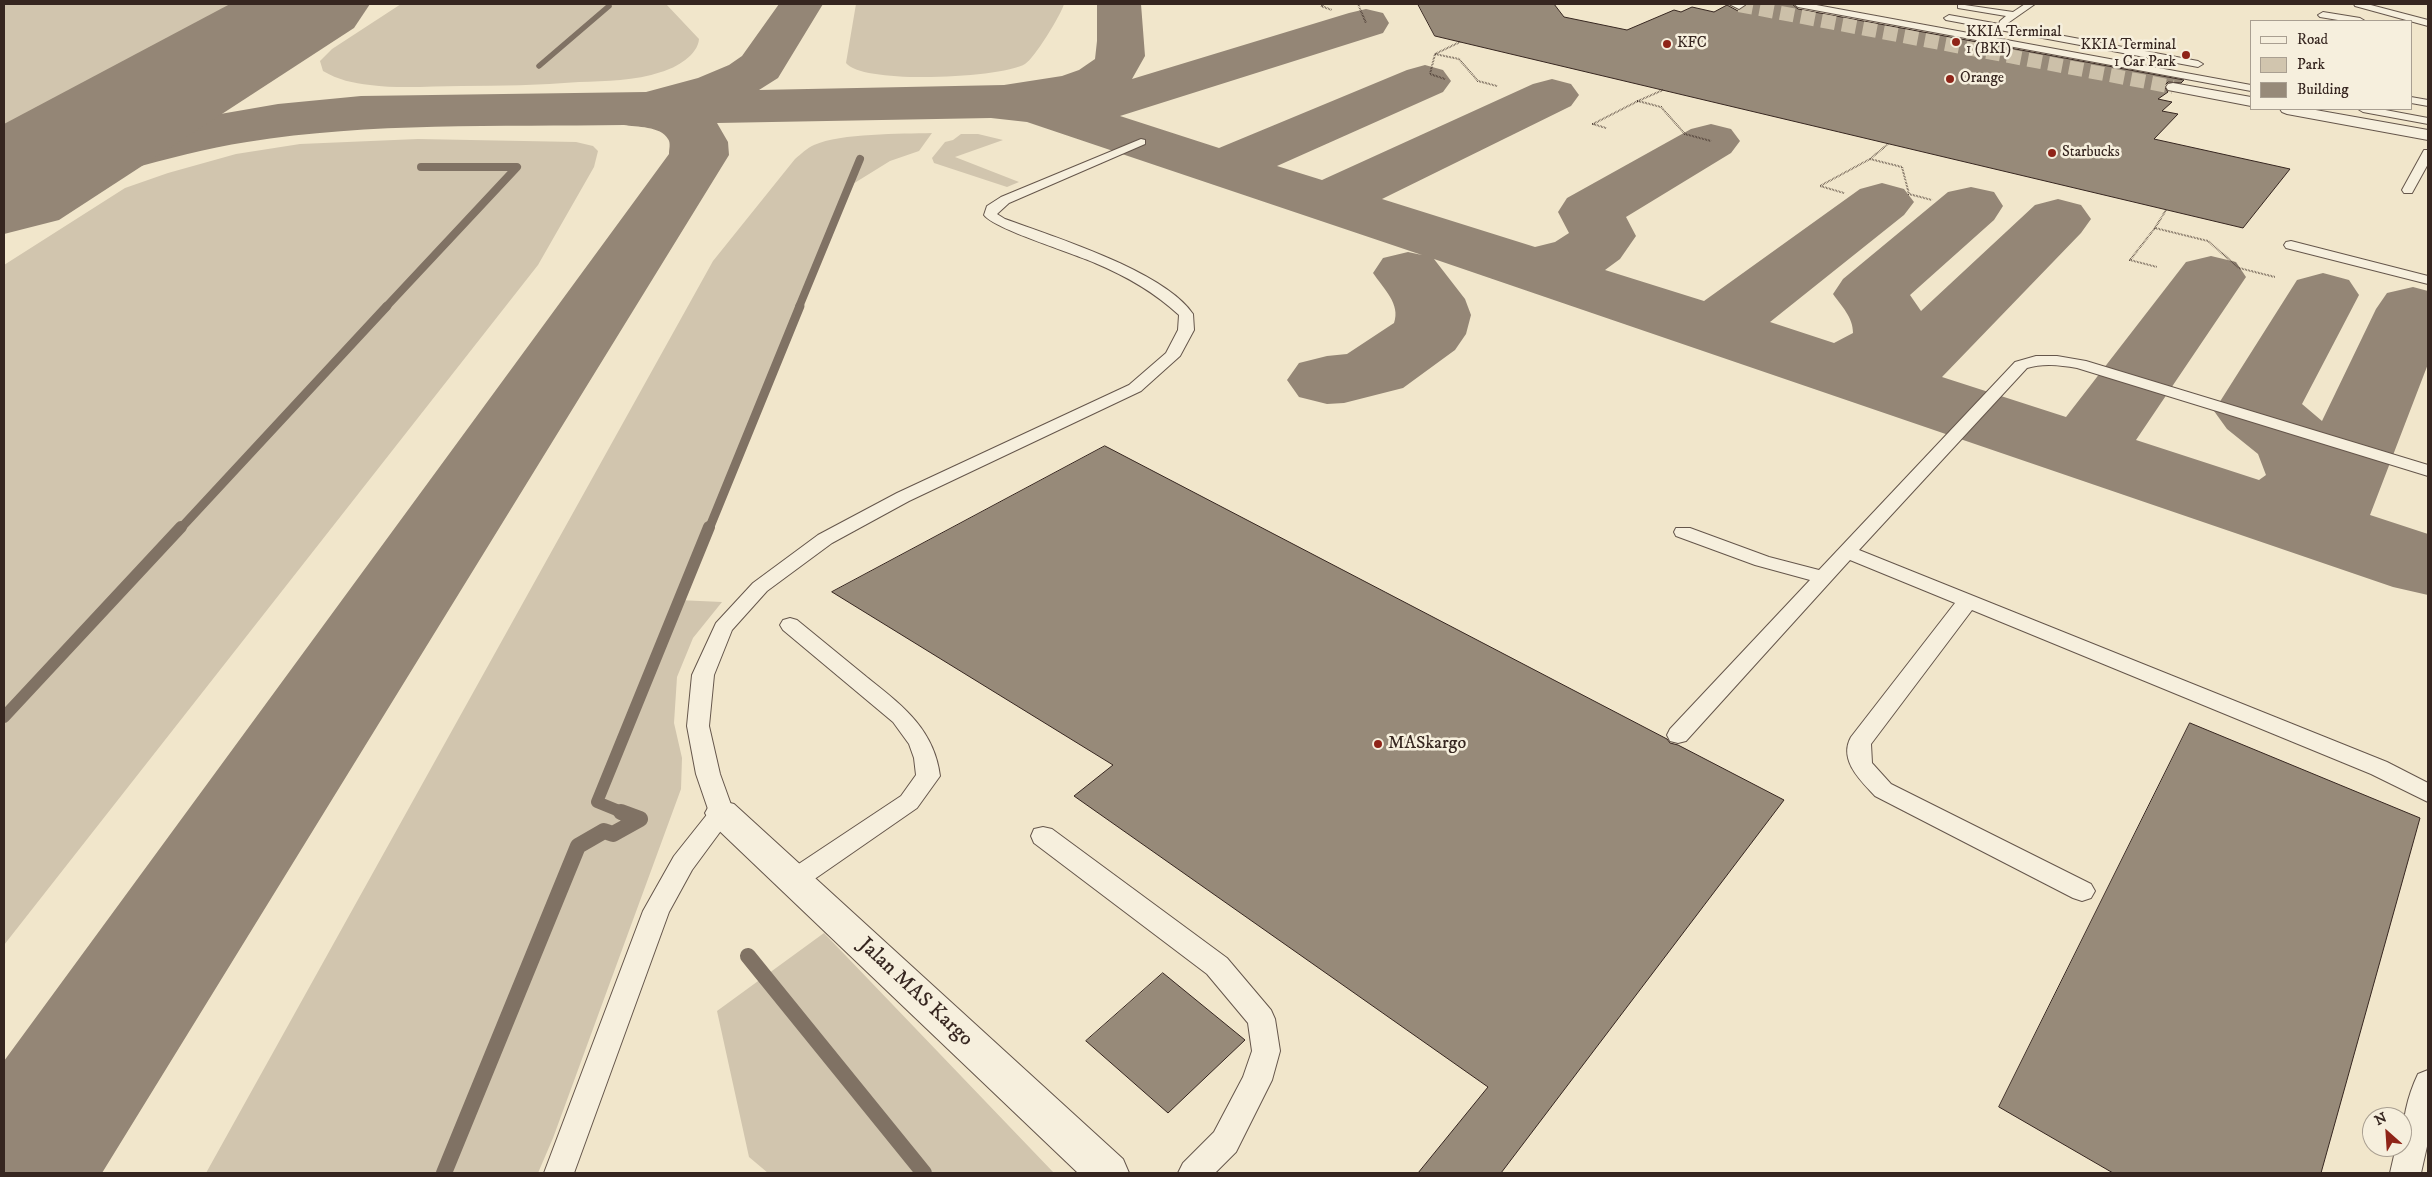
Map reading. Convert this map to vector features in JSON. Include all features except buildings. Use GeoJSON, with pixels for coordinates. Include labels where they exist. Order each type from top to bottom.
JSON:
{"type":"FeatureCollection","features":[{"type":"Feature","properties":{"kind":"street"},"geometry":{"type":"LineString","coordinates":[[2175,86],[2250,102]]}},
{"type":"Feature","properties":{"kind":"street"},"geometry":{"type":"LineString","coordinates":[[2292,110],[2428,135]]}},
{"type":"Feature","properties":{"kind":"street","name":"Jalan MAS Kargo"},"geometry":{"type":"LineString","coordinates":[[722,813],[1108,1173]]}},
{"type":"Feature","properties":{"kind":"lane"},"geometry":{"type":"LineString","coordinates":[[1798,4],[2250,88]]}},
{"type":"Feature","properties":{"kind":"lane"},"geometry":{"type":"LineString","coordinates":[[1998,26],[2031,4]]}},
{"type":"Feature","properties":{"kind":"lane"},"geometry":{"type":"LineString","coordinates":[[2358,4],[2415,19]]}},
{"type":"Feature","properties":{"kind":"lane"},"geometry":{"type":"LineString","coordinates":[[2369,4],[2428,23]]}},
{"type":"Feature","properties":{"kind":"lane"},"geometry":{"type":"LineString","coordinates":[[2014,15],[1963,5],[1940,17],[1998,26],[2212,67]]}},
{"type":"Feature","properties":{"kind":"lane"},"geometry":{"type":"LineString","coordinates":[[2326,11],[2357,20]]}},
{"type":"Feature","properties":{"kind":"lane"},"geometry":{"type":"LineString","coordinates":[[2412,30],[2428,32]]}},
{"type":"Feature","properties":{"kind":"lane"},"geometry":{"type":"LineString","coordinates":[[2175,86],[2250,97]]}},
{"type":"Feature","properties":{"kind":"lane"},"geometry":{"type":"LineString","coordinates":[[2412,91],[2428,95]]}},
{"type":"Feature","properties":{"kind":"lane"},"geometry":{"type":"LineString","coordinates":[[2412,100],[2428,103]]}},
{"type":"Feature","properties":{"kind":"lane"},"geometry":{"type":"LineString","coordinates":[[2412,105],[2428,108]]}},
{"type":"Feature","properties":{"kind":"lane"},"geometry":{"type":"LineString","coordinates":[[2368,110],[2428,121]]}},
{"type":"Feature","properties":{"kind":"lane"},"geometry":{"type":"LineString","coordinates":[[559,1173],[656,911],[683,863],[722,813],[708,774],[698,726],[703,675],[723,628],[760,587],[825,539],[903,498],[1135,388],[1172,356],[1186,330],[1186,314],[1175,302],[1152,285],[1071,248],[1000,222],[990,214],[992,209],[1005,200],[1141,142]]}},
{"type":"Feature","properties":{"kind":"lane"},"geometry":{"type":"LineString","coordinates":[[2408,190],[2428,153]]}},
{"type":"Feature","properties":{"kind":"lane"},"geometry":{"type":"LineString","coordinates":[[2291,246],[2428,280]]}},
{"type":"Feature","properties":{"kind":"lane"},"geometry":{"type":"LineString","coordinates":[[1678,735],[1973,414],[2021,365],[2031,361],[2059,360],[2080,364],[2428,471]]}},
{"type":"Feature","properties":{"kind":"lane"},"geometry":{"type":"LineString","coordinates":[[1683,532],[1762,561],[1823,577]]}},
{"type":"Feature","properties":{"kind":"lane"},"geometry":{"type":"LineString","coordinates":[[1847,552],[2379,768],[2428,793]]}},
{"type":"Feature","properties":{"kind":"lane"},"geometry":{"type":"LineString","coordinates":[[1968,601],[1859,743],[1861,765],[1882,790],[2082,891]]}},
{"type":"Feature","properties":{"kind":"lane"},"geometry":{"type":"LineString","coordinates":[[790,625],[901,716],[919,742],[926,758],[928,776],[909,802],[794,880]]}},
{"type":"Feature","properties":{"kind":"lane"},"geometry":{"type":"LineString","coordinates":[[1043,836],[1217,966],[1261,1019],[1266,1051],[1257,1080],[1225,1142],[1194,1173]]}},
{"type":"Feature","properties":{"kind":"lane"},"geometry":{"type":"LineString","coordinates":[[2405,1173],[2428,1083]]}},
{"type":"Feature","properties":{"kind":"path"},"geometry":{"type":"LineString","coordinates":[[1325,4],[1321,6],[1332,10]]}},
{"type":"Feature","properties":{"kind":"path"},"geometry":{"type":"LineString","coordinates":[[1358,4],[1366,23]]}},
{"type":"Feature","properties":{"kind":"path"},"geometry":{"type":"LineString","coordinates":[[1435,54],[1460,42]]}},
{"type":"Feature","properties":{"kind":"path"},"geometry":{"type":"LineString","coordinates":[[1435,54],[1430,74],[1445,79]]}},
{"type":"Feature","properties":{"kind":"path"},"geometry":{"type":"LineString","coordinates":[[1435,54],[1459,59],[1478,81],[1497,86]]}},
{"type":"Feature","properties":{"kind":"path"},"geometry":{"type":"LineString","coordinates":[[1606,128],[1593,124],[1663,90]]}},
{"type":"Feature","properties":{"kind":"path"},"geometry":{"type":"LineString","coordinates":[[1638,101],[1660,107],[1685,134],[1711,141]]}},
{"type":"Feature","properties":{"kind":"path"},"geometry":{"type":"LineString","coordinates":[[1844,193],[1820,186],[1870,160],[1888,144]]}},
{"type":"Feature","properties":{"kind":"path"},"geometry":{"type":"LineString","coordinates":[[1870,160],[1902,167],[1909,194],[1932,200]]}},
{"type":"Feature","properties":{"kind":"path"},"geometry":{"type":"LineString","coordinates":[[2157,267],[2130,260],[2155,228],[2166,210]]}},
{"type":"Feature","properties":{"kind":"path"},"geometry":{"type":"LineString","coordinates":[[2155,228],[2208,241],[2238,268],[2275,277]]}},
{"type":"Feature","properties":{"kind":"green space"},"geometry":{"type":"Polygon","coordinates":[[[4,4],[250,4],[4,138],[4,4]]]}},
{"type":"Feature","properties":{"kind":"green space"},"geometry":{"type":"Polygon","coordinates":[[[401,4],[666,4],[699,39],[695,50],[685,60],[673,67],[651,75],[620,80],[520,85],[393,87],[352,82],[334,77],[323,71],[320,61],[332,49],[401,4]]]}},
{"type":"Feature","properties":{"kind":"green space"},"geometry":{"type":"Polygon","coordinates":[[[856,4],[1064,4],[1047,36],[1025,64],[1011,69],[962,76],[904,77],[858,70],[846,63],[856,4]]]}},
{"type":"Feature","properties":{"kind":"green space"},"geometry":{"type":"Polygon","coordinates":[[[932,133],[919,151],[890,161],[848,187],[678,600],[722,602],[693,638],[677,677],[674,723],[682,758],[681,789],[553,1138],[538,1173],[206,1173],[713,261],[795,159],[811,146],[839,138],[855,136],[932,133]]]}},
{"type":"Feature","properties":{"kind":"green space"},"geometry":{"type":"Polygon","coordinates":[[[961,134],[978,134],[1003,140],[955,157],[1019,182],[1007,187],[934,163],[932,158],[945,142],[953,140],[961,134]]]}},
{"type":"Feature","properties":{"kind":"green space"},"geometry":{"type":"Polygon","coordinates":[[[418,139],[576,142],[593,146],[598,151],[594,167],[538,265],[4,945],[4,265],[125,188],[168,173],[236,154],[300,144],[418,139]]]}},
{"type":"Feature","properties":{"kind":"green space"},"geometry":{"type":"Polygon","coordinates":[[[824,933],[1054,1173],[768,1173],[749,1157],[717,1011],[824,933]]]}},
{"type":"Feature","properties":{"kind":"waterway"},"geometry":{"type":"LineString","coordinates":[[539,66],[609,6]]}},
{"type":"Feature","properties":{"kind":"waterway"},"geometry":{"type":"LineString","coordinates":[[799,307],[860,159]]}},
{"type":"Feature","properties":{"kind":"waterway"},"geometry":{"type":"LineString","coordinates":[[386,307],[517,167],[421,167]]}},
{"type":"Feature","properties":{"kind":"waterway"},"geometry":{"type":"LineString","coordinates":[[180,529],[387,306]]}},
{"type":"Feature","properties":{"kind":"waterway"},"geometry":{"type":"LineString","coordinates":[[709,529],[800,306]]}},
{"type":"Feature","properties":{"kind":"waterway"},"geometry":{"type":"LineString","coordinates":[[4,717],[181,527]]}},
{"type":"Feature","properties":{"kind":"waterway"},"geometry":{"type":"LineString","coordinates":[[624,813],[597,802],[709,527]]}},
{"type":"Feature","properties":{"kind":"waterway"},"geometry":{"type":"LineString","coordinates":[[444,1173],[578,846],[604,831],[613,834],[640,819],[621,812]]}},
{"type":"Feature","properties":{"kind":"waterway"},"geometry":{"type":"LineString","coordinates":[[748,956],[924,1173]]}},
{"type":"Feature","properties":{"kind":"taxiway"},"geometry":{"type":"LineString","coordinates":[[666,102],[717,89],[747,76],[760,67],[801,4]]}},
{"type":"Feature","properties":{"kind":"taxiway"},"geometry":{"type":"LineString","coordinates":[[991,102],[1061,93],[1098,81],[1111,72],[1119,61],[1120,56],[1119,4]]}},
{"type":"Feature","properties":{"kind":"taxiway"},"geometry":{"type":"LineString","coordinates":[[1053,108],[1089,106],[1119,100],[1366,23]]}},
{"type":"Feature","properties":{"kind":"taxiway"},"geometry":{"type":"LineString","coordinates":[[1222,168],[1425,81]]}},
{"type":"Feature","properties":{"kind":"taxiway"},"geometry":{"type":"LineString","coordinates":[[1327,202],[1552,95]]}},
{"type":"Feature","properties":{"kind":"taxiway"},"geometry":{"type":"LineString","coordinates":[[9,184],[118,153],[201,133],[328,115],[991,102]]}},
{"type":"Feature","properties":{"kind":"taxiway"},"geometry":{"type":"LineString","coordinates":[[991,102],[1035,107],[1531,269]]}},
{"type":"Feature","properties":{"kind":"taxiway"},"geometry":{"type":"LineString","coordinates":[[15,1173],[699,155],[699,142],[694,132],[686,124],[664,115],[626,109]]}},
{"type":"Feature","properties":{"kind":"taxiway"},"geometry":{"type":"LineString","coordinates":[[1531,269],[1562,263],[1588,251],[1603,236],[1600,227],[1590,212],[1711,141]]}},
{"type":"Feature","properties":{"kind":"taxiway"},"geometry":{"type":"LineString","coordinates":[[1715,329],[1882,202]]}},
{"type":"Feature","properties":{"kind":"taxiway"},"geometry":{"type":"LineString","coordinates":[[1832,368],[1865,358],[1887,344],[1891,335],[1890,324],[1883,310],[1869,294],[1971,206]]}},
{"type":"Feature","properties":{"kind":"taxiway"},"geometry":{"type":"LineString","coordinates":[[1888,386],[2058,219]]}},
{"type":"Feature","properties":{"kind":"taxiway"},"geometry":{"type":"LineString","coordinates":[[1531,269],[1715,329]]}},
{"type":"Feature","properties":{"kind":"taxiway"},"geometry":{"type":"LineString","coordinates":[[1327,380],[1344,379],[1375,371],[1428,334],[1434,315],[1429,299],[1408,273]]}},
{"type":"Feature","properties":{"kind":"taxiway"},"geometry":{"type":"LineString","coordinates":[[2085,451],[2211,277]]}},
{"type":"Feature","properties":{"kind":"taxiway"},"geometry":{"type":"LineString","coordinates":[[2259,510],[2290,500],[2302,491],[2311,477],[2303,456],[2291,438],[2256,411],[2323,295]]}},
{"type":"Feature","properties":{"kind":"taxiway"},"geometry":{"type":"LineString","coordinates":[[2317,529],[2413,309]]}},
{"type":"Feature","properties":{"kind":"taxiway"},"geometry":{"type":"LineString","coordinates":[[1715,329],[1832,368]]}},
{"type":"Feature","properties":{"kind":"taxiway"},"geometry":{"type":"LineString","coordinates":[[1832,368],[2259,510]]}},
{"type":"Feature","properties":{"kind":"taxiway"},"geometry":{"type":"LineString","coordinates":[[2259,510],[2428,566]]}},
{"type":"Feature","properties":{"kind":"runway"},"geometry":{"type":"LineString","coordinates":[[4,187],[314,4]]}},
{"type":"Feature","properties":{"kind":"tunnel"},"geometry":{"type":"LineString","coordinates":[[1739,5],[2173,87]]}},
{"type":"Feature","properties":{"kind":"place","name":"KKIA Terminal 1 (BKI)"},"geometry":{"type":"Point","coordinates":[1956,42]}},
{"type":"Feature","properties":{"kind":"place","name":"KFC"},"geometry":{"type":"Point","coordinates":[1667,44]}},
{"type":"Feature","properties":{"kind":"place","name":"KKIA Terminal 1 Car Park"},"geometry":{"type":"Point","coordinates":[2186,55]}},
{"type":"Feature","properties":{"kind":"place","name":"Orange"},"geometry":{"type":"Point","coordinates":[1950,79]}},
{"type":"Feature","properties":{"kind":"place","name":"Starbucks"},"geometry":{"type":"Point","coordinates":[2052,153]}},
{"type":"Feature","properties":{"kind":"place","name":"MASkargo"},"geometry":{"type":"Point","coordinates":[1378,744]}}]}
